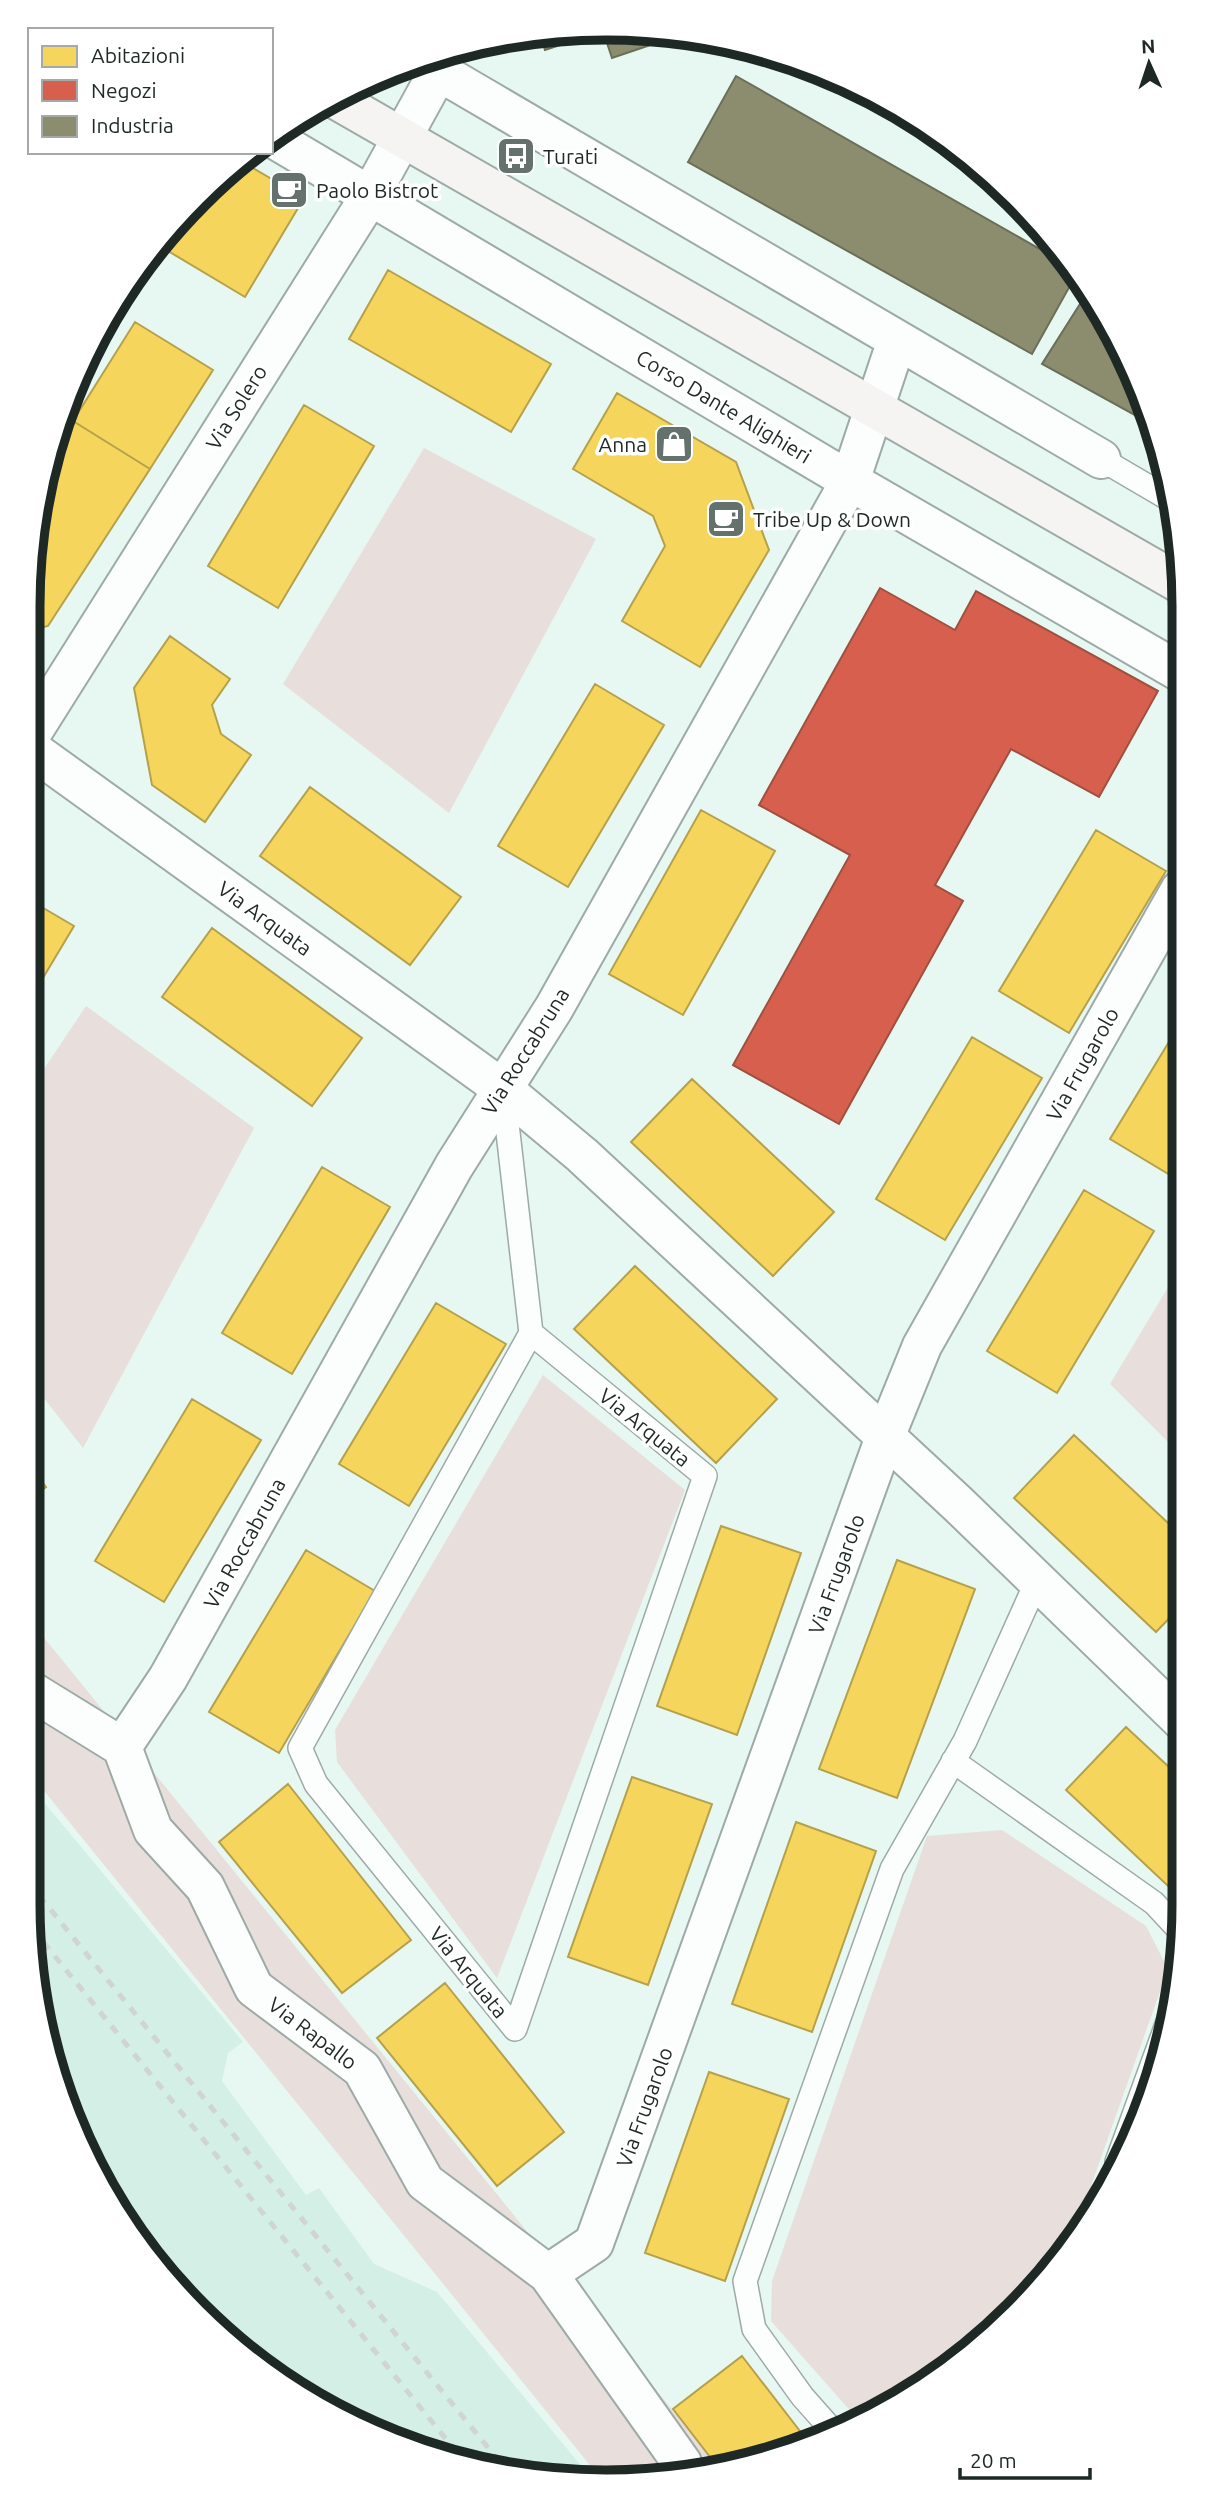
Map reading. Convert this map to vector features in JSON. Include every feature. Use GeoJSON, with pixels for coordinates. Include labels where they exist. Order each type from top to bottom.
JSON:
{"type":"FeatureCollection","features":[{"type":"Feature","properties":{"kind":"street"},"geometry":{"type":"LineString","coordinates":[[433,68],[1101,459]]}},
{"type":"Feature","properties":{"kind":"street","name":"Via Solero"},"geometry":{"type":"LineString","coordinates":[[40,720],[370,196],[403,139],[429,69]]}},
{"type":"Feature","properties":{"kind":"street"},"geometry":{"type":"LineString","coordinates":[[345,105],[1171,579]]}},
{"type":"Feature","properties":{"kind":"street","name":"Corso Dante Alighieri"},"geometry":{"type":"LineString","coordinates":[[282,143],[850,481],[1172,667]]}},
{"type":"Feature","properties":{"kind":"street","name":"Via Roccabruna"},"geometry":{"type":"LineString","coordinates":[[122,1747],[168,1678],[454,1166],[554,1007],[850,481],[897,340]]}},
{"type":"Feature","properties":{"kind":"street","name":"Via Arquata"},"geometry":{"type":"LineString","coordinates":[[40,756],[503,1089],[582,1155],[885,1437],[1172,1710]]}},
{"type":"Feature","properties":{"kind":"street","name":"Via Frugarolo"},"geometry":{"type":"LineString","coordinates":[[548,2274],[594,2243],[885,1437],[922,1346],[1172,904]]}},
{"type":"Feature","properties":{"kind":"street"},"geometry":{"type":"LineString","coordinates":[[40,1696],[122,1747]]}},
{"type":"Feature","properties":{"kind":"street","name":"Via Rapallo"},"geometry":{"type":"LineString","coordinates":[[122,1747],[153,1830],[205,1886],[254,1988],[362,2069],[425,2182],[548,2274],[682,2465]]}},
{"type":"Feature","properties":{"kind":"lane"},"geometry":{"type":"LineString","coordinates":[[1101,459],[1160,494]]}},
{"type":"Feature","properties":{"kind":"lane"},"geometry":{"type":"LineString","coordinates":[[503,1089],[531,1333]]}},
{"type":"Feature","properties":{"kind":"lane","name":"Via Arquata"},"geometry":{"type":"LineString","coordinates":[[531,1333],[705,1476],[515,2029],[316,1784],[300,1748],[531,1333]]}},
{"type":"Feature","properties":{"kind":"lane"},"geometry":{"type":"LineString","coordinates":[[828,2425],[802,2396],[754,2329],[745,2281],[892,1869],[953,1761],[1037,1581]]}},
{"type":"Feature","properties":{"kind":"lane"},"geometry":{"type":"LineString","coordinates":[[953,1761],[1154,1903],[1172,1922]]}},
{"type":"Feature","properties":{"kind":"shaded area"},"geometry":{"type":"Polygon","coordinates":[[[424,448],[596,539],[449,813],[283,684],[424,448]]]}},
{"type":"Feature","properties":{"kind":"shaded area"},"geometry":{"type":"Polygon","coordinates":[[[86,1006],[254,1128],[83,1448],[40,1393],[40,1075],[86,1006]]]}},
{"type":"Feature","properties":{"kind":"shaded area"},"geometry":{"type":"Polygon","coordinates":[[[1172,1281],[1172,1446],[1110,1384],[1172,1281]]]}},
{"type":"Feature","properties":{"kind":"shaded area"},"geometry":{"type":"Polygon","coordinates":[[[543,1375],[685,1490],[497,1978],[337,1762],[335,1730],[543,1375]]]}},
{"type":"Feature","properties":{"kind":"shaded area"},"geometry":{"type":"Polygon","coordinates":[[[40,1633],[713,2460],[643,2469],[593,2470],[40,1786],[40,1633]]]}},
{"type":"Feature","properties":{"kind":"shaded area"},"geometry":{"type":"Polygon","coordinates":[[[40,1797],[243,2042],[228,2053],[222,2081],[306,2195],[319,2188],[374,2264],[437,2292],[584,2469],[496,2459],[424,2440],[389,2427],[323,2394],[262,2353],[233,2329],[206,2304],[157,2248],[116,2187],[99,2154],[83,2121],[60,2050],[51,2014],[41,1941],[40,1797]]]}},
{"type":"Feature","properties":{"kind":"shaded area"},"geometry":{"type":"Polygon","coordinates":[[[1002,1830],[1146,1926],[1168,1969],[1084,2206],[1055,2248],[1006,2304],[950,2353],[889,2394],[852,2413],[771,2321],[772,2281],[927,1836],[1002,1830]]]}},
{"type":"Feature","properties":{"kind":"building: Abitazioni"},"geometry":{"type":"Polygon","coordinates":[[[250,167],[304,198],[245,297],[167,250],[206,206],[250,167]]]}},
{"type":"Feature","properties":{"kind":"building: Abitazioni"},"geometry":{"type":"Polygon","coordinates":[[[388,270],[551,364],[511,432],[349,339],[388,270]]]}},
{"type":"Feature","properties":{"kind":"building: Abitazioni"},"geometry":{"type":"Polygon","coordinates":[[[135,322],[213,370],[150,469],[73,421],[135,322]]]}},
{"type":"Feature","properties":{"kind":"building: Abitazioni"},"geometry":{"type":"Polygon","coordinates":[[[617,393],[736,462],[769,550],[700,667],[622,621],[665,546],[653,516],[573,469],[617,393]]]}},
{"type":"Feature","properties":{"kind":"building: Abitazioni"},"geometry":{"type":"Polygon","coordinates":[[[304,405],[374,446],[278,608],[208,566],[304,405]]]}},
{"type":"Feature","properties":{"kind":"building: Abitazioni"},"geometry":{"type":"Polygon","coordinates":[[[73,421],[150,469],[48,626],[40,628],[45,532],[51,496],[73,421]]]}},
{"type":"Feature","properties":{"kind":"building: Abitazioni"},"geometry":{"type":"Polygon","coordinates":[[[170,636],[230,679],[212,705],[221,734],[251,755],[205,822],[152,785],[134,688],[170,636]]]}},
{"type":"Feature","properties":{"kind":"building: Abitazioni"},"geometry":{"type":"Polygon","coordinates":[[[595,684],[664,725],[568,887],[498,846],[595,684]]]}},
{"type":"Feature","properties":{"kind":"building: Abitazioni"},"geometry":{"type":"Polygon","coordinates":[[[310,787],[461,897],[410,965],[260,856],[310,787]]]}},
{"type":"Feature","properties":{"kind":"building: Abitazioni"},"geometry":{"type":"Polygon","coordinates":[[[701,810],[775,851],[683,1015],[609,974],[701,810]]]}},
{"type":"Feature","properties":{"kind":"building: Abitazioni"},"geometry":{"type":"Polygon","coordinates":[[[1096,830],[1166,871],[1069,1033],[999,991],[1096,830]]]}},
{"type":"Feature","properties":{"kind":"building: Abitazioni"},"geometry":{"type":"Polygon","coordinates":[[[40,906],[74,926],[40,983],[40,906]]]}},
{"type":"Feature","properties":{"kind":"building: Abitazioni"},"geometry":{"type":"Polygon","coordinates":[[[212,928],[362,1038],[312,1106],[162,997],[212,928]]]}},
{"type":"Feature","properties":{"kind":"building: Abitazioni"},"geometry":{"type":"Polygon","coordinates":[[[972,1037],[1042,1078],[945,1240],[876,1199],[972,1037]]]}},
{"type":"Feature","properties":{"kind":"building: Abitazioni"},"geometry":{"type":"Polygon","coordinates":[[[1172,1037],[1172,1176],[1110,1139],[1172,1037]]]}},
{"type":"Feature","properties":{"kind":"building: Abitazioni"},"geometry":{"type":"Polygon","coordinates":[[[692,1079],[834,1212],[773,1276],[631,1142],[692,1079]]]}},
{"type":"Feature","properties":{"kind":"building: Abitazioni"},"geometry":{"type":"Polygon","coordinates":[[[322,1167],[390,1207],[292,1374],[222,1333],[322,1167]]]}},
{"type":"Feature","properties":{"kind":"building: Abitazioni"},"geometry":{"type":"Polygon","coordinates":[[[1084,1190],[1154,1231],[1057,1393],[987,1351],[1084,1190]]]}},
{"type":"Feature","properties":{"kind":"building: Abitazioni"},"geometry":{"type":"Polygon","coordinates":[[[635,1266],[777,1399],[716,1463],[574,1329],[635,1266]]]}},
{"type":"Feature","properties":{"kind":"building: Abitazioni"},"geometry":{"type":"Polygon","coordinates":[[[436,1303],[506,1344],[409,1506],[339,1464],[436,1303]]]}},
{"type":"Feature","properties":{"kind":"building: Abitazioni"},"geometry":{"type":"Polygon","coordinates":[[[192,1399],[261,1440],[164,1602],[95,1561],[192,1399]]]}},
{"type":"Feature","properties":{"kind":"building: Abitazioni"},"geometry":{"type":"Polygon","coordinates":[[[1074,1435],[1172,1527],[1172,1615],[1156,1632],[1014,1498],[1074,1435]]]}},
{"type":"Feature","properties":{"kind":"building: Abitazioni"},"geometry":{"type":"Polygon","coordinates":[[[40,1479],[46,1487],[40,1492],[40,1479]]]}},
{"type":"Feature","properties":{"kind":"building: Abitazioni"},"geometry":{"type":"Polygon","coordinates":[[[721,1526],[801,1553],[737,1735],[657,1706],[721,1526]]]}},
{"type":"Feature","properties":{"kind":"building: Abitazioni"},"geometry":{"type":"Polygon","coordinates":[[[306,1550],[375,1591],[279,1753],[209,1712],[306,1550]]]}},
{"type":"Feature","properties":{"kind":"building: Abitazioni"},"geometry":{"type":"Polygon","coordinates":[[[897,1560],[975,1589],[897,1798],[819,1769],[897,1560]]]}},
{"type":"Feature","properties":{"kind":"building: Abitazioni"},"geometry":{"type":"Polygon","coordinates":[[[1126,1727],[1172,1770],[1172,1890],[1066,1790],[1126,1727]]]}},
{"type":"Feature","properties":{"kind":"building: Abitazioni"},"geometry":{"type":"Polygon","coordinates":[[[632,1777],[712,1804],[648,1985],[568,1957],[632,1777]]]}},
{"type":"Feature","properties":{"kind":"building: Abitazioni"},"geometry":{"type":"Polygon","coordinates":[[[288,1784],[411,1940],[342,1993],[219,1842],[288,1784]]]}},
{"type":"Feature","properties":{"kind":"building: Abitazioni"},"geometry":{"type":"Polygon","coordinates":[[[796,1822],[876,1851],[812,2032],[732,2004],[796,1822]]]}},
{"type":"Feature","properties":{"kind":"building: Abitazioni"},"geometry":{"type":"Polygon","coordinates":[[[445,1983],[564,2132],[497,2186],[377,2038],[445,1983]]]}},
{"type":"Feature","properties":{"kind":"building: Abitazioni"},"geometry":{"type":"Polygon","coordinates":[[[709,2072],[789,2099],[725,2281],[645,2253],[709,2072]]]}},
{"type":"Feature","properties":{"kind":"building: Abitazioni"},"geometry":{"type":"Polygon","coordinates":[[[742,2356],[803,2435],[712,2460],[673,2409],[742,2356]]]}},
{"type":"Feature","properties":{"kind":"building: Negozi"},"geometry":{"type":"Polygon","coordinates":[[[880,588],[955,630],[976,591],[1158,691],[1099,797],[1011,749],[935,885],[963,901],[839,1124],[733,1065],[850,855],[759,805],[880,588]]]}},
{"type":"Feature","properties":{"kind":"building: Industria"},"geometry":{"type":"Polygon","coordinates":[[[606,40],[658,43],[612,58],[606,40]]]}},
{"type":"Feature","properties":{"kind":"building: Industria"},"geometry":{"type":"Polygon","coordinates":[[[573,41],[545,50],[543,44],[573,41]]]}},
{"type":"Feature","properties":{"kind":"building: Industria"},"geometry":{"type":"Polygon","coordinates":[[[736,76],[1048,254],[1071,284],[1032,354],[688,162],[736,76]]]}},
{"type":"Feature","properties":{"kind":"building: Industria"},"geometry":{"type":"Polygon","coordinates":[[[1082,301],[1113,356],[1140,418],[1042,364],[1082,301]]]}},
{"type":"Feature","properties":{"kind":"railway"},"geometry":{"type":"LineString","coordinates":[[40,1897],[497,2459]]}},
{"type":"Feature","properties":{"kind":"railway"},"geometry":{"type":"LineString","coordinates":[[41,1939],[453,2448]]}},
{"type":"Feature","properties":{"kind":"place","name":"Turati"},"geometry":{"type":"Point","coordinates":[516,156]}},
{"type":"Feature","properties":{"kind":"place","name":"Paolo Bistrot"},"geometry":{"type":"Point","coordinates":[289,190]}},
{"type":"Feature","properties":{"kind":"place","name":"Anna"},"geometry":{"type":"Point","coordinates":[674,444]}},
{"type":"Feature","properties":{"kind":"place","name":"Tribe Up & Down"},"geometry":{"type":"Point","coordinates":[726,519]}}]}
